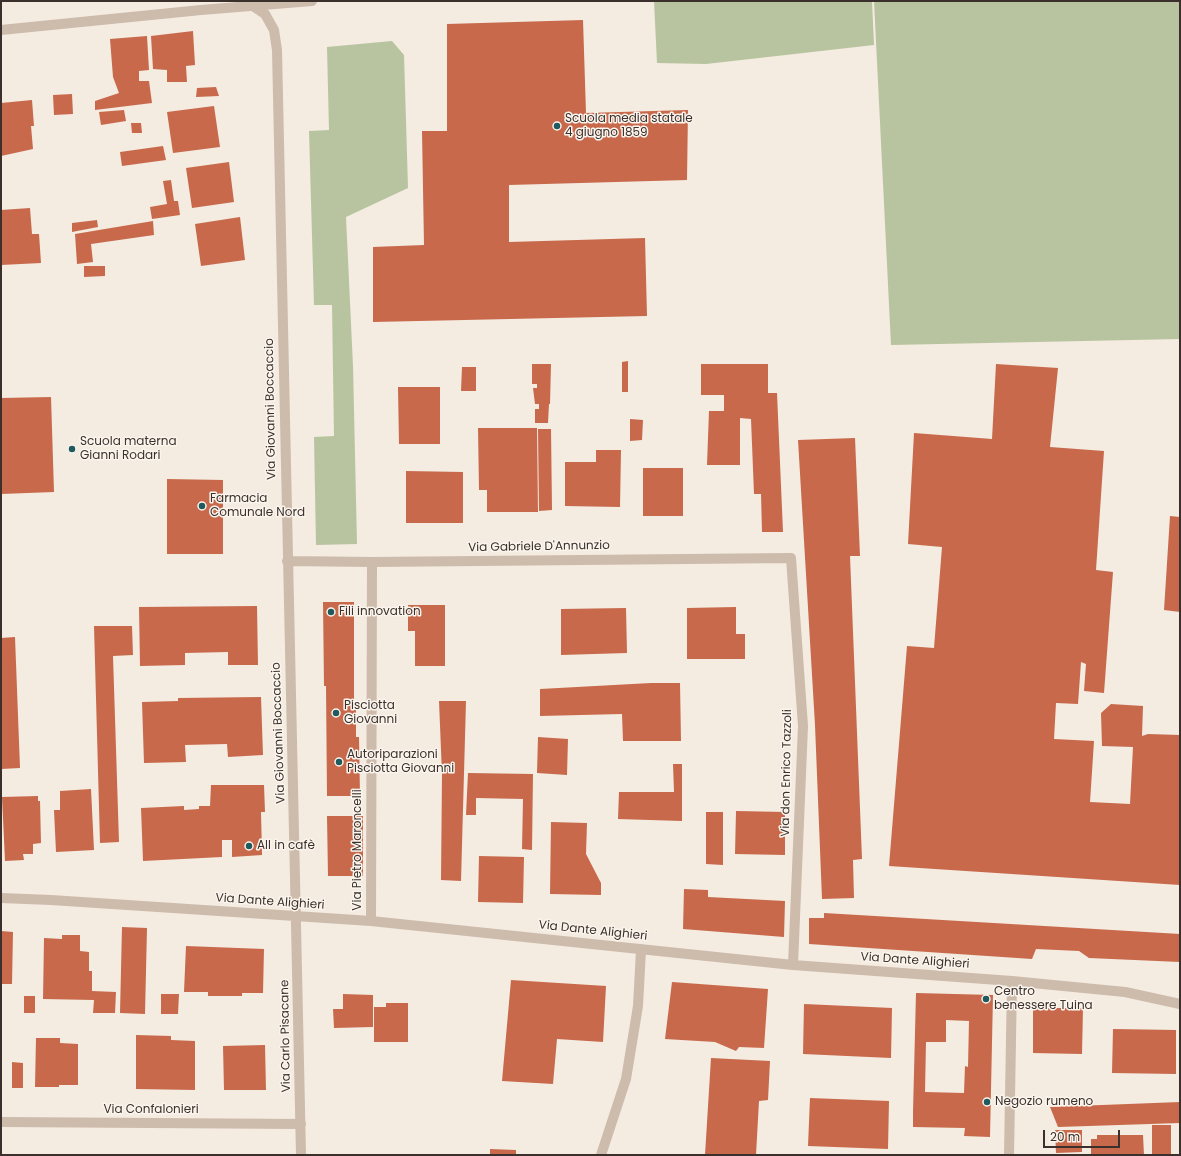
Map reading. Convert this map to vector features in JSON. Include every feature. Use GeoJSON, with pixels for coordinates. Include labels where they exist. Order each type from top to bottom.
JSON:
{"type":"FeatureCollection","features":[{"type":"Feature","properties":{"kind":"street"},"geometry":{"type":"LineString","coordinates":[[1,30],[200,6],[253,6],[312,1]]}},
{"type":"Feature","properties":{"kind":"street","name":"Via Giovanni Boccaccio"},"geometry":{"type":"LineString","coordinates":[[253,6],[265,14],[274,30],[277,50],[287,561],[297,917]]}},
{"type":"Feature","properties":{"kind":"street","name":"Via Gabriele D'Annunzio"},"geometry":{"type":"LineString","coordinates":[[287,561],[372,562],[791,558]]}},
{"type":"Feature","properties":{"kind":"street","name":"Via don Enrico Tazzoli"},"geometry":{"type":"LineString","coordinates":[[791,558],[803,726],[793,965]]}},
{"type":"Feature","properties":{"kind":"street","name":"Via Pietro Maroncelli"},"geometry":{"type":"LineString","coordinates":[[371,922],[372,562]]}},
{"type":"Feature","properties":{"kind":"street","name":"Via Dante Alighieri"},"geometry":{"type":"LineString","coordinates":[[1,898],[51,900],[371,922],[793,965],[1012,980],[1125,992],[1180,1004]]}},
{"type":"Feature","properties":{"kind":"street","name":"Via Carlo Pisacane"},"geometry":{"type":"LineString","coordinates":[[297,917],[301,1155]]}},
{"type":"Feature","properties":{"kind":"street"},"geometry":{"type":"LineString","coordinates":[[601,1155],[626,1079],[638,1006],[641,950]]}},
{"type":"Feature","properties":{"kind":"street"},"geometry":{"type":"LineString","coordinates":[[1009,1155],[1012,980]]}},
{"type":"Feature","properties":{"kind":"street","name":"Via Confalonieri"},"geometry":{"type":"LineString","coordinates":[[1,1122],[301,1124]]}},
{"type":"Feature","properties":{"kind":"green space"},"geometry":{"type":"Polygon","coordinates":[[[654,1],[872,1],[874,45],[706,64],[657,63],[654,1]]]}},
{"type":"Feature","properties":{"kind":"green space"},"geometry":{"type":"Polygon","coordinates":[[[874,1],[1180,1],[1180,339],[891,345],[874,1]]]}},
{"type":"Feature","properties":{"kind":"green space"},"geometry":{"type":"Polygon","coordinates":[[[392,41],[404,55],[408,188],[346,217],[353,366],[357,544],[316,545],[314,437],[334,436],[332,305],[314,305],[309,131],[329,130],[327,47],[392,41]]]}},
{"type":"Feature","properties":{"kind":"building"},"geometry":{"type":"Polygon","coordinates":[[[583,20],[586,113],[688,110],[687,180],[509,185],[509,242],[645,238],[647,316],[373,322],[373,247],[424,245],[422,131],[447,131],[447,24],[583,20]]]}},
{"type":"Feature","properties":{"kind":"building"},"geometry":{"type":"Polygon","coordinates":[[[193,31],[195,65],[186,66],[187,82],[167,82],[167,70],[153,69],[151,36],[193,31]]]}},
{"type":"Feature","properties":{"kind":"building"},"geometry":{"type":"Polygon","coordinates":[[[147,36],[149,70],[139,71],[139,81],[149,81],[152,103],[95,110],[95,101],[119,93],[113,77],[110,39],[147,36]]]}},
{"type":"Feature","properties":{"kind":"building"},"geometry":{"type":"Polygon","coordinates":[[[216,87],[219,96],[196,97],[197,88],[216,87]]]}},
{"type":"Feature","properties":{"kind":"building"},"geometry":{"type":"Polygon","coordinates":[[[72,94],[73,114],[54,115],[53,95],[72,94]]]}},
{"type":"Feature","properties":{"kind":"building"},"geometry":{"type":"Polygon","coordinates":[[[32,100],[34,126],[31,126],[33,149],[1,156],[1,103],[32,100]]]}},
{"type":"Feature","properties":{"kind":"building"},"geometry":{"type":"Polygon","coordinates":[[[214,106],[220,147],[173,153],[167,112],[214,106]]]}},
{"type":"Feature","properties":{"kind":"building"},"geometry":{"type":"Polygon","coordinates":[[[124,110],[126,121],[101,125],[99,112],[124,110]]]}},
{"type":"Feature","properties":{"kind":"building"},"geometry":{"type":"Polygon","coordinates":[[[131,123],[141,123],[142,133],[132,133],[131,123]]]}},
{"type":"Feature","properties":{"kind":"building"},"geometry":{"type":"Polygon","coordinates":[[[163,146],[166,160],[122,166],[120,152],[163,146]]]}},
{"type":"Feature","properties":{"kind":"building"},"geometry":{"type":"Polygon","coordinates":[[[229,162],[234,202],[192,208],[186,168],[229,162]]]}},
{"type":"Feature","properties":{"kind":"building"},"geometry":{"type":"Polygon","coordinates":[[[171,180],[174,201],[178,201],[180,215],[152,219],[150,207],[167,204],[163,181],[171,180]]]}},
{"type":"Feature","properties":{"kind":"building"},"geometry":{"type":"Polygon","coordinates":[[[30,208],[32,234],[39,234],[41,263],[1,265],[1,210],[30,208]]]}},
{"type":"Feature","properties":{"kind":"building"},"geometry":{"type":"Polygon","coordinates":[[[240,217],[245,260],[201,266],[195,224],[240,217]]]}},
{"type":"Feature","properties":{"kind":"building"},"geometry":{"type":"Polygon","coordinates":[[[97,220],[98,227],[72,232],[72,223],[97,220]]]}},
{"type":"Feature","properties":{"kind":"building"},"geometry":{"type":"Polygon","coordinates":[[[153,221],[154,235],[91,244],[93,262],[77,264],[75,234],[153,221]]]}},
{"type":"Feature","properties":{"kind":"building"},"geometry":{"type":"Polygon","coordinates":[[[84,266],[105,266],[105,276],[84,277],[84,266]]]}},
{"type":"Feature","properties":{"kind":"building"},"geometry":{"type":"Polygon","coordinates":[[[628,361],[628,392],[622,392],[622,362],[628,361]]]}},
{"type":"Feature","properties":{"kind":"building"},"geometry":{"type":"Polygon","coordinates":[[[532,364],[551,364],[548,423],[535,423],[535,409],[539,409],[539,404],[535,404],[533,388],[537,388],[537,384],[532,384],[532,364]]]}},
{"type":"Feature","properties":{"kind":"building"},"geometry":{"type":"Polygon","coordinates":[[[701,364],[768,364],[768,393],[777,393],[783,532],[762,532],[761,494],[754,494],[751,419],[740,418],[740,465],[707,465],[709,411],[724,411],[724,395],[701,395],[701,364]]]}},
{"type":"Feature","properties":{"kind":"building"},"geometry":{"type":"Polygon","coordinates":[[[996,364],[1058,368],[1050,447],[1104,451],[1096,570],[1113,572],[1104,693],[1084,691],[1086,664],[1081,662],[1078,704],[1056,703],[1054,739],[1094,741],[1090,802],[1130,804],[1133,747],[1102,746],[1101,713],[1111,704],[1143,706],[1142,736],[1148,734],[1180,735],[1180,885],[889,866],[907,646],[934,648],[942,547],[908,544],[914,433],[992,439],[996,364]]]}},
{"type":"Feature","properties":{"kind":"building"},"geometry":{"type":"Polygon","coordinates":[[[462,367],[476,367],[476,391],[461,391],[462,367]]]}},
{"type":"Feature","properties":{"kind":"building"},"geometry":{"type":"Polygon","coordinates":[[[398,387],[440,387],[440,444],[399,444],[398,387]]]}},
{"type":"Feature","properties":{"kind":"building"},"geometry":{"type":"Polygon","coordinates":[[[51,397],[54,492],[1,494],[1,398],[51,397]]]}},
{"type":"Feature","properties":{"kind":"building"},"geometry":{"type":"Polygon","coordinates":[[[630,419],[643,420],[642,440],[630,441],[630,419]]]}},
{"type":"Feature","properties":{"kind":"building"},"geometry":{"type":"Polygon","coordinates":[[[478,428],[537,428],[538,512],[487,512],[487,490],[479,490],[478,428]]]}},
{"type":"Feature","properties":{"kind":"building"},"geometry":{"type":"Polygon","coordinates":[[[538,429],[551,429],[552,510],[539,511],[538,429]]]}},
{"type":"Feature","properties":{"kind":"building"},"geometry":{"type":"Polygon","coordinates":[[[855,438],[860,556],[850,556],[862,859],[853,860],[854,898],[822,899],[815,725],[798,440],[855,438]]]}},
{"type":"Feature","properties":{"kind":"building"},"geometry":{"type":"Polygon","coordinates":[[[596,450],[621,450],[620,507],[565,506],[565,462],[596,462],[596,450]]]}},
{"type":"Feature","properties":{"kind":"building"},"geometry":{"type":"Polygon","coordinates":[[[643,468],[683,468],[683,516],[643,516],[643,468]]]}},
{"type":"Feature","properties":{"kind":"building"},"geometry":{"type":"Polygon","coordinates":[[[406,471],[463,472],[463,523],[406,523],[406,471]]]}},
{"type":"Feature","properties":{"kind":"building"},"geometry":{"type":"Polygon","coordinates":[[[167,479],[223,480],[223,554],[167,554],[167,479]]]}},
{"type":"Feature","properties":{"kind":"building"},"geometry":{"type":"Polygon","coordinates":[[[1170,516],[1180,517],[1180,612],[1164,610],[1170,516]]]}},
{"type":"Feature","properties":{"kind":"building"},"geometry":{"type":"Polygon","coordinates":[[[323,602],[354,602],[354,707],[356,707],[356,737],[359,737],[360,796],[327,796],[326,686],[324,686],[323,602]]]}},
{"type":"Feature","properties":{"kind":"building"},"geometry":{"type":"Polygon","coordinates":[[[408,605],[445,605],[445,666],[415,666],[415,631],[408,631],[408,605]]]}},
{"type":"Feature","properties":{"kind":"building"},"geometry":{"type":"Polygon","coordinates":[[[257,606],[258,665],[228,665],[228,652],[185,653],[185,665],[140,666],[139,607],[257,606]]]}},
{"type":"Feature","properties":{"kind":"building"},"geometry":{"type":"Polygon","coordinates":[[[736,607],[736,634],[745,634],[745,659],[687,659],[687,608],[736,607]]]}},
{"type":"Feature","properties":{"kind":"building"},"geometry":{"type":"Polygon","coordinates":[[[626,608],[627,653],[561,655],[561,609],[626,608]]]}},
{"type":"Feature","properties":{"kind":"building"},"geometry":{"type":"Polygon","coordinates":[[[94,626],[132,626],[133,655],[113,656],[119,842],[100,843],[94,626]]]}},
{"type":"Feature","properties":{"kind":"building"},"geometry":{"type":"Polygon","coordinates":[[[15,637],[20,768],[1,769],[1,638],[15,637]]]}},
{"type":"Feature","properties":{"kind":"building"},"geometry":{"type":"Polygon","coordinates":[[[651,683],[680,683],[681,741],[623,741],[622,714],[540,716],[540,689],[651,683]]]}},
{"type":"Feature","properties":{"kind":"building"},"geometry":{"type":"Polygon","coordinates":[[[261,697],[263,755],[228,757],[227,744],[185,745],[186,762],[144,763],[142,702],[178,701],[178,698],[261,697]]]}},
{"type":"Feature","properties":{"kind":"building"},"geometry":{"type":"Polygon","coordinates":[[[439,701],[466,701],[461,881],[441,880],[442,774],[439,701]]]}},
{"type":"Feature","properties":{"kind":"building"},"geometry":{"type":"Polygon","coordinates":[[[538,737],[568,739],[567,775],[537,773],[538,737]]]}},
{"type":"Feature","properties":{"kind":"building"},"geometry":{"type":"Polygon","coordinates":[[[673,764],[682,764],[682,821],[618,819],[619,792],[674,792],[673,764]]]}},
{"type":"Feature","properties":{"kind":"building"},"geometry":{"type":"Polygon","coordinates":[[[468,773],[533,774],[532,850],[522,849],[523,799],[476,798],[476,815],[466,815],[468,773]]]}},
{"type":"Feature","properties":{"kind":"building"},"geometry":{"type":"Polygon","coordinates":[[[211,785],[264,785],[265,812],[261,812],[262,855],[232,857],[232,840],[222,840],[222,857],[143,861],[141,808],[184,806],[184,810],[199,809],[199,806],[210,806],[211,785]]]}},
{"type":"Feature","properties":{"kind":"building"},"geometry":{"type":"Polygon","coordinates":[[[91,789],[94,850],[56,852],[54,810],[60,810],[60,791],[91,789]]]}},
{"type":"Feature","properties":{"kind":"building"},"geometry":{"type":"Polygon","coordinates":[[[38,796],[38,801],[40,801],[41,843],[33,844],[33,854],[23,854],[24,860],[5,861],[2,797],[38,796]]]}},
{"type":"Feature","properties":{"kind":"building"},"geometry":{"type":"Polygon","coordinates":[[[736,811],[785,812],[785,855],[735,854],[736,811]]]}},
{"type":"Feature","properties":{"kind":"building"},"geometry":{"type":"Polygon","coordinates":[[[706,812],[723,812],[723,865],[706,864],[706,812]]]}},
{"type":"Feature","properties":{"kind":"building"},"geometry":{"type":"Polygon","coordinates":[[[327,816],[363,816],[363,876],[328,876],[327,816]]]}},
{"type":"Feature","properties":{"kind":"building"},"geometry":{"type":"Polygon","coordinates":[[[551,822],[587,823],[586,854],[601,883],[601,895],[550,894],[551,822]]]}},
{"type":"Feature","properties":{"kind":"building"},"geometry":{"type":"Polygon","coordinates":[[[479,856],[524,857],[523,903],[478,902],[479,856]]]}},
{"type":"Feature","properties":{"kind":"building"},"geometry":{"type":"Polygon","coordinates":[[[684,889],[708,890],[708,897],[785,901],[784,937],[683,929],[684,889]]]}},
{"type":"Feature","properties":{"kind":"building"},"geometry":{"type":"Polygon","coordinates":[[[824,913],[1180,934],[1180,962],[1089,958],[1079,951],[1036,949],[1032,959],[809,944],[809,918],[824,918],[824,913]]]}},
{"type":"Feature","properties":{"kind":"building"},"geometry":{"type":"Polygon","coordinates":[[[122,927],[147,928],[145,1014],[120,1013],[122,927]]]}},
{"type":"Feature","properties":{"kind":"building"},"geometry":{"type":"Polygon","coordinates":[[[1,931],[13,932],[12,984],[1,984],[1,931]]]}},
{"type":"Feature","properties":{"kind":"building"},"geometry":{"type":"Polygon","coordinates":[[[62,935],[80,935],[80,951],[89,952],[89,971],[92,971],[92,991],[116,992],[115,1013],[93,1013],[94,1000],[43,999],[44,938],[62,939],[62,935]]]}},
{"type":"Feature","properties":{"kind":"building"},"geometry":{"type":"Polygon","coordinates":[[[186,946],[264,949],[263,993],[242,993],[242,996],[208,996],[208,992],[184,992],[186,946]]]}},
{"type":"Feature","properties":{"kind":"building"},"geometry":{"type":"Polygon","coordinates":[[[511,980],[606,986],[603,1042],[557,1039],[553,1084],[502,1081],[511,980]]]}},
{"type":"Feature","properties":{"kind":"building"},"geometry":{"type":"Polygon","coordinates":[[[672,982],[768,989],[764,1048],[739,1047],[736,1051],[715,1042],[665,1039],[672,982]]]}},
{"type":"Feature","properties":{"kind":"building"},"geometry":{"type":"Polygon","coordinates":[[[916,993],[993,995],[990,1137],[964,1136],[965,1128],[913,1127],[916,993]],[[946,1020],[946,1042],[926,1042],[925,1092],[964,1093],[965,1066],[968,1067],[969,1021],[946,1020]]]}},
{"type":"Feature","properties":{"kind":"building"},"geometry":{"type":"Polygon","coordinates":[[[161,994],[179,994],[178,1014],[161,1014],[161,994]]]}},
{"type":"Feature","properties":{"kind":"building"},"geometry":{"type":"Polygon","coordinates":[[[343,994],[373,995],[373,1027],[334,1028],[333,1009],[343,1009],[343,994]]]}},
{"type":"Feature","properties":{"kind":"building"},"geometry":{"type":"Polygon","coordinates":[[[24,996],[35,996],[35,1013],[24,1013],[24,996]]]}},
{"type":"Feature","properties":{"kind":"building"},"geometry":{"type":"Polygon","coordinates":[[[386,1003],[408,1003],[408,1042],[374,1042],[374,1007],[386,1007],[386,1003]]]}},
{"type":"Feature","properties":{"kind":"building"},"geometry":{"type":"Polygon","coordinates":[[[804,1004],[892,1008],[891,1058],[803,1054],[804,1004]]]}},
{"type":"Feature","properties":{"kind":"building"},"geometry":{"type":"Polygon","coordinates":[[[1033,1008],[1083,1008],[1082,1054],[1033,1053],[1033,1008]]]}},
{"type":"Feature","properties":{"kind":"building"},"geometry":{"type":"Polygon","coordinates":[[[1113,1029],[1176,1030],[1176,1074],[1112,1073],[1113,1029]]]}},
{"type":"Feature","properties":{"kind":"building"},"geometry":{"type":"Polygon","coordinates":[[[136,1035],[171,1036],[171,1040],[195,1041],[195,1090],[136,1089],[136,1035]]]}},
{"type":"Feature","properties":{"kind":"building"},"geometry":{"type":"Polygon","coordinates":[[[36,1038],[60,1038],[60,1043],[78,1044],[78,1085],[35,1087],[36,1038]]]}},
{"type":"Feature","properties":{"kind":"building"},"geometry":{"type":"Polygon","coordinates":[[[265,1045],[266,1090],[224,1090],[223,1046],[265,1045]]]}},
{"type":"Feature","properties":{"kind":"building"},"geometry":{"type":"Polygon","coordinates":[[[711,1058],[770,1061],[768,1100],[759,1101],[756,1155],[705,1155],[711,1058]]]}},
{"type":"Feature","properties":{"kind":"building"},"geometry":{"type":"Polygon","coordinates":[[[12,1062],[23,1063],[23,1088],[12,1088],[12,1062]]]}},
{"type":"Feature","properties":{"kind":"building"},"geometry":{"type":"Polygon","coordinates":[[[810,1098],[889,1101],[888,1149],[808,1146],[810,1098]]]}},
{"type":"Feature","properties":{"kind":"building"},"geometry":{"type":"Polygon","coordinates":[[[1180,1102],[1180,1123],[1058,1127],[1050,1107],[1180,1102]]]}},
{"type":"Feature","properties":{"kind":"building"},"geometry":{"type":"Polygon","coordinates":[[[1152,1125],[1171,1125],[1171,1155],[1152,1155],[1152,1125]]]}},
{"type":"Feature","properties":{"kind":"building"},"geometry":{"type":"Polygon","coordinates":[[[1055,1130],[1082,1130],[1082,1152],[1056,1153],[1055,1130]]]}},
{"type":"Feature","properties":{"kind":"building"},"geometry":{"type":"Polygon","coordinates":[[[1097,1135],[1143,1135],[1144,1155],[1091,1155],[1091,1139],[1097,1139],[1097,1135]]]}},
{"type":"Feature","properties":{"kind":"building"},"geometry":{"type":"Polygon","coordinates":[[[490,1149],[516,1150],[516,1155],[490,1155],[490,1149]]]}},
{"type":"Feature","properties":{"kind":"place","name":"Scuola media statale 4 giugno 1859"},"geometry":{"type":"Point","coordinates":[557,126]}},
{"type":"Feature","properties":{"kind":"place","name":"Scuola materna Gianni Rodari"},"geometry":{"type":"Point","coordinates":[72,449]}},
{"type":"Feature","properties":{"kind":"place","name":"Farmacia Comunale Nord"},"geometry":{"type":"Point","coordinates":[202,506]}},
{"type":"Feature","properties":{"kind":"place","name":"Fili innovation"},"geometry":{"type":"Point","coordinates":[331,612]}},
{"type":"Feature","properties":{"kind":"place","name":"Pisciotta Giovanni"},"geometry":{"type":"Point","coordinates":[336,713]}},
{"type":"Feature","properties":{"kind":"place","name":"Autoriparazioni Pisciotta Giovanni"},"geometry":{"type":"Point","coordinates":[339,762]}},
{"type":"Feature","properties":{"kind":"place","name":"All in cafè"},"geometry":{"type":"Point","coordinates":[249,846]}},
{"type":"Feature","properties":{"kind":"place","name":"Centro benessere Tuina"},"geometry":{"type":"Point","coordinates":[986,999]}},
{"type":"Feature","properties":{"kind":"place","name":"Negozio rumeno"},"geometry":{"type":"Point","coordinates":[987,1102]}}]}
